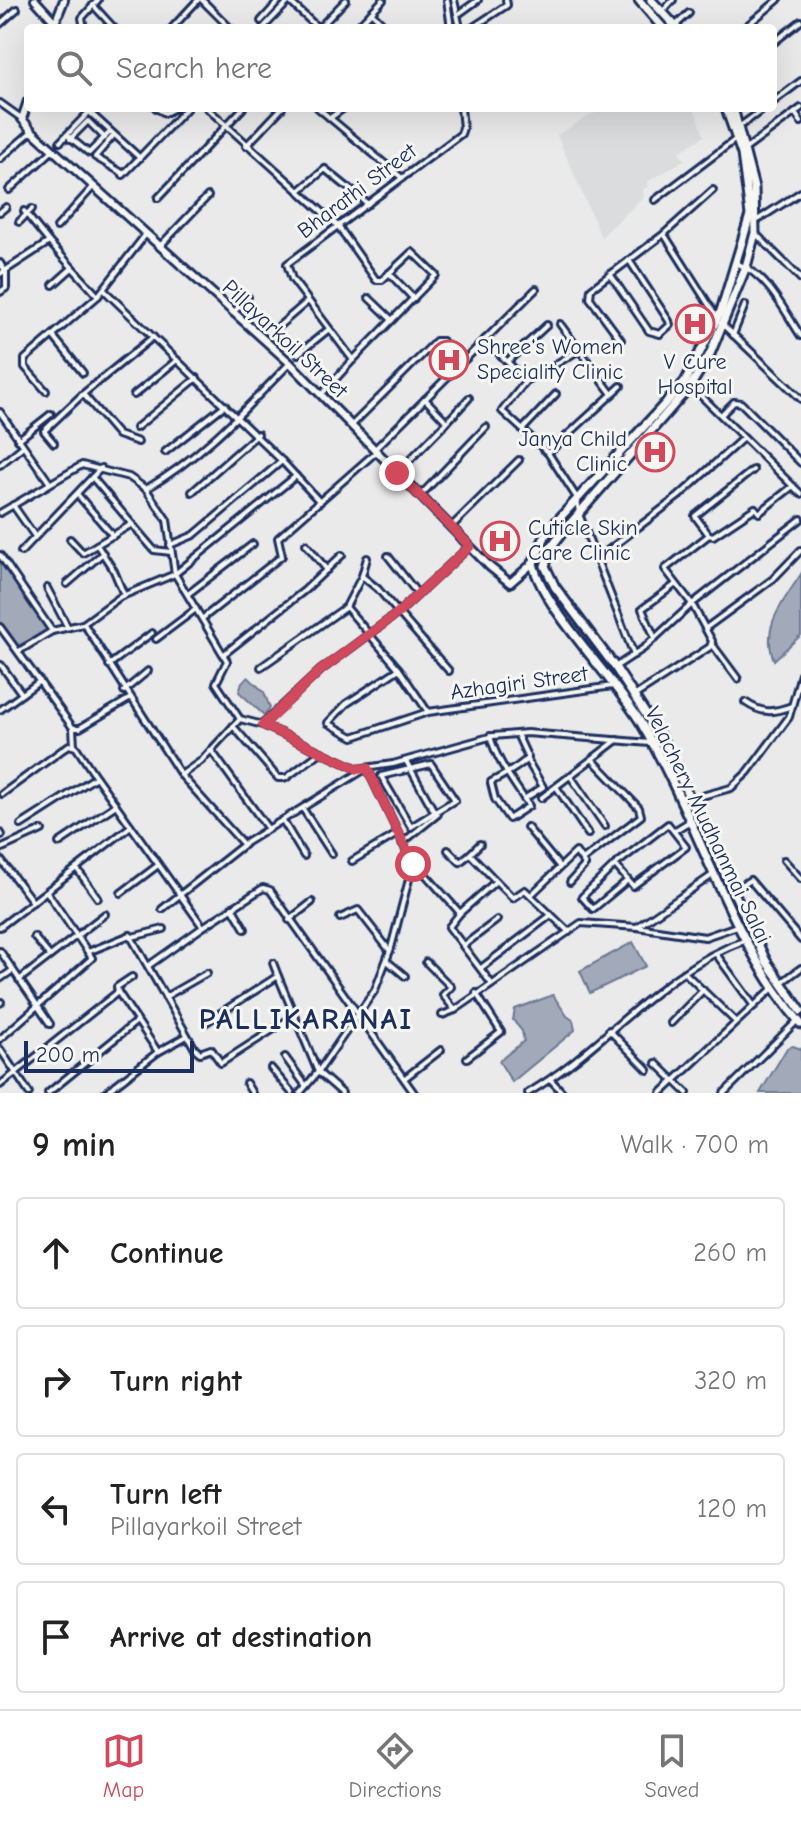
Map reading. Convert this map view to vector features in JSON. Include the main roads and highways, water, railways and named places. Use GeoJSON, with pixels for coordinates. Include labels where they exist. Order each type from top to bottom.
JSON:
{"type":"FeatureCollection","features":[{"type":"Feature","properties":{"kind":"main road"},"geometry":{"type":"LineString","coordinates":[[639,0],[660,24]]}},
{"type":"Feature","properties":{"kind":"main road"},"geometry":{"type":"LineString","coordinates":[[651,0],[673,24]]}},
{"type":"Feature","properties":{"kind":"main road","name":"Velachery Mudhanmai Salai"},"geometry":{"type":"LineString","coordinates":[[728,112],[738,137],[748,185],[750,215],[742,265]]}},
{"type":"Feature","properties":{"kind":"main road","name":"Velachery Mudhanmai Salai"},"geometry":{"type":"LineString","coordinates":[[735,112],[747,148],[756,222],[755,233],[720,321],[691,385],[551,547],[545,566],[555,587],[615,667],[662,739],[776,986],[801,1011]]}},
{"type":"Feature","properties":{"kind":"main road","name":"Velachery Mudhanmai Salai"},"geometry":{"type":"LineString","coordinates":[[720,321],[685,382],[547,532],[533,563],[543,590],[615,686],[652,743],[746,940],[799,1022]]}},
{"type":"Feature","properties":{"kind":"water"},"geometry":{"type":"Polygon","coordinates":[[[0,555],[48,631],[17,646],[0,629],[0,555]]]}},
{"type":"Feature","properties":{"kind":"water"},"geometry":{"type":"Polygon","coordinates":[[[801,574],[801,635],[774,660],[770,648],[772,625],[781,604],[801,574]]]}},
{"type":"Feature","properties":{"kind":"water"},"geometry":{"type":"Polygon","coordinates":[[[248,677],[264,692],[270,708],[264,715],[239,692],[242,682],[248,677]]]}},
{"type":"Feature","properties":{"kind":"water"},"geometry":{"type":"Polygon","coordinates":[[[633,942],[646,966],[590,993],[580,971],[633,942]]]}},
{"type":"Feature","properties":{"kind":"water"},"geometry":{"type":"Polygon","coordinates":[[[553,995],[573,1020],[575,1030],[512,1082],[499,1061],[524,1041],[522,1031],[513,1020],[515,1009],[553,995]]]}},
{"type":"Feature","properties":{"kind":"water"},"geometry":{"type":"Polygon","coordinates":[[[793,1046],[801,1049],[801,1093],[760,1093],[787,1048],[793,1046]]]}},
{"type":"Feature","properties":{"kind":"place","name":"V Cure Hospital"},"geometry":{"type":"Point","coordinates":[695,324]}},
{"type":"Feature","properties":{"kind":"place","name":"Shree's Women Speciality Clinic"},"geometry":{"type":"Point","coordinates":[449,360]}},
{"type":"Feature","properties":{"kind":"place","name":"Janya Child Clinic"},"geometry":{"type":"Point","coordinates":[655,452]}},
{"type":"Feature","properties":{"kind":"place","name":"Cuticle Skin Care Clinic"},"geometry":{"type":"Point","coordinates":[500,541]}},
{"type":"Feature","properties":{"kind":"district","name":"PALLIKARANAI"},"geometry":{"type":"Point","coordinates":[306,1019]}}]}
